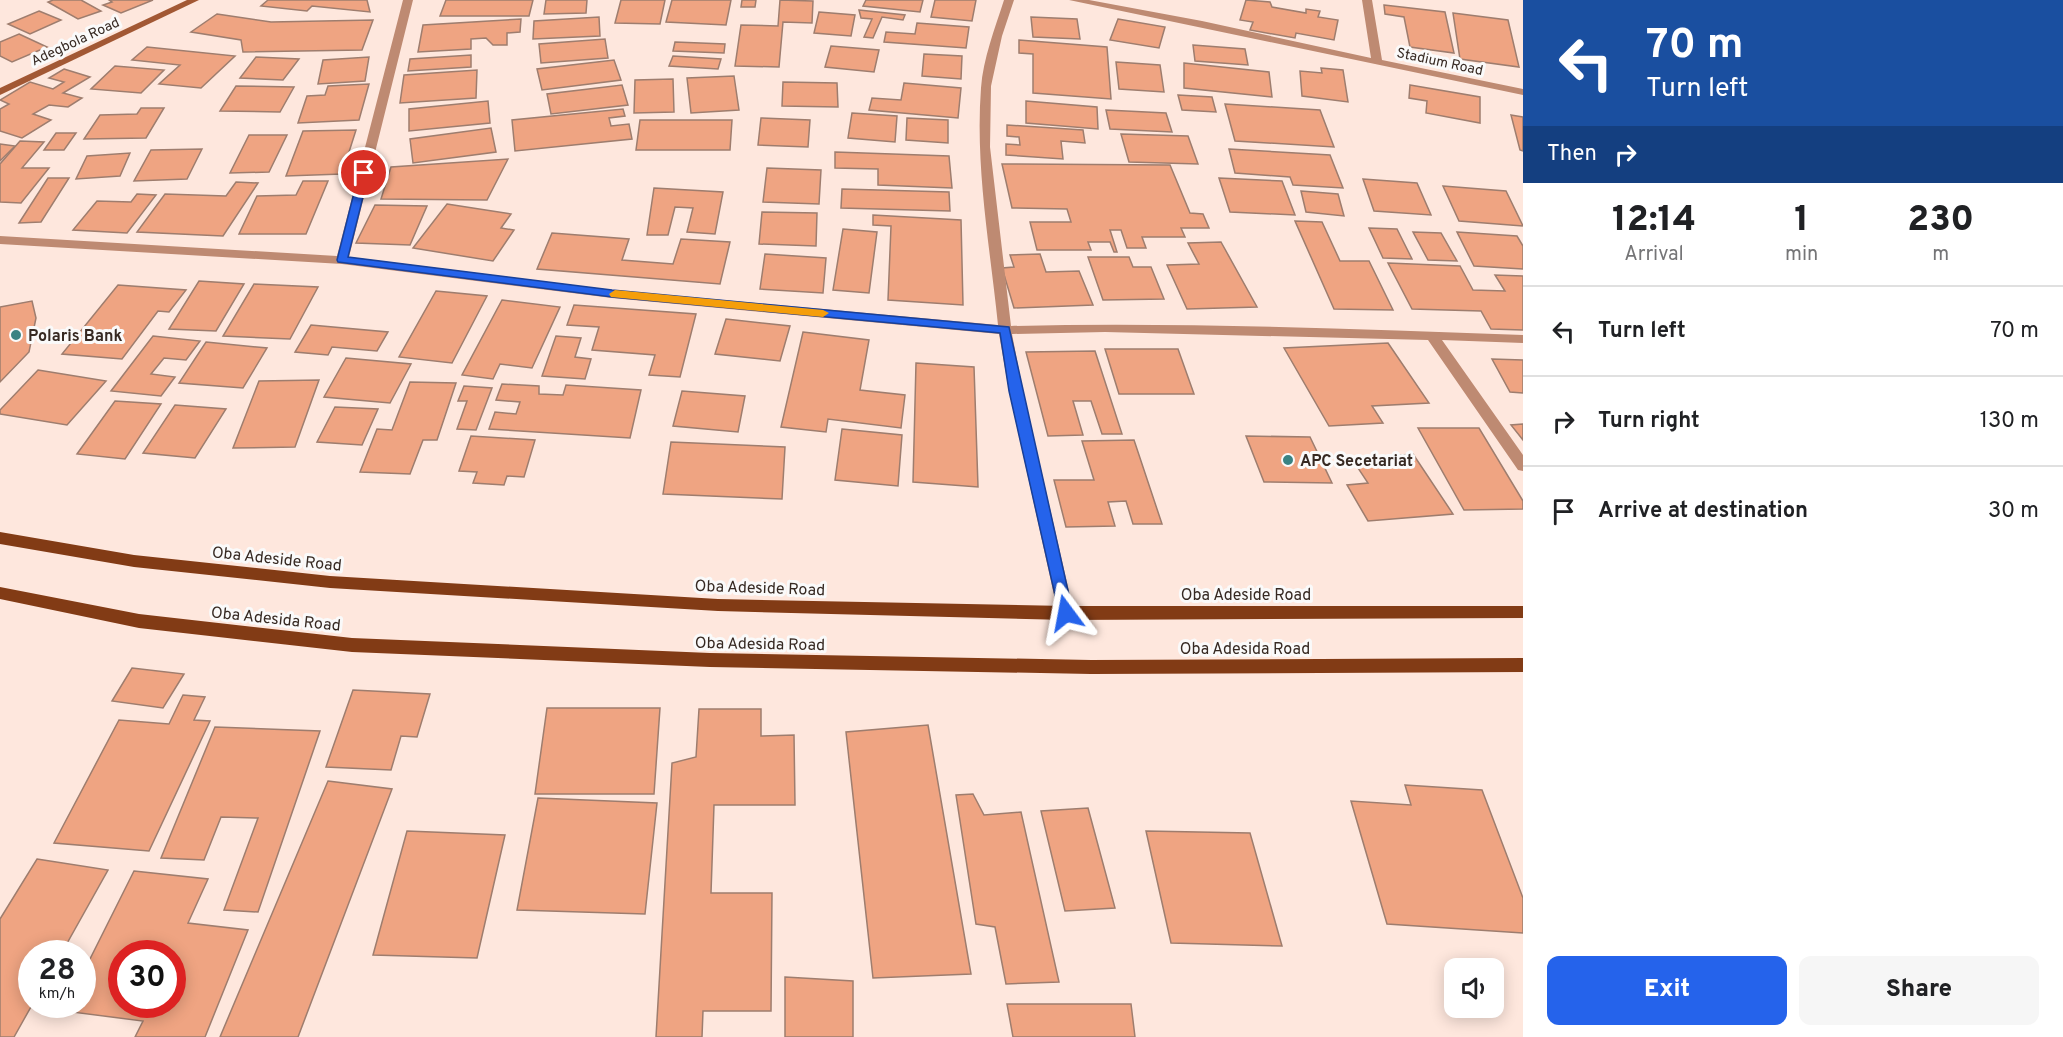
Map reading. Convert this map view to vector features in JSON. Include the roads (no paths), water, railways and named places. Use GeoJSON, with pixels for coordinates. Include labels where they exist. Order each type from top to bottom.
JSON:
{"type":"FeatureCollection","features":[{"type":"Feature","properties":{"kind":"main road","name":"Oba Adeside Road"},"geometry":{"type":"LineString","coordinates":[[0,538],[134,561],[330,582],[718,605],[1066,613],[1523,612]]}},
{"type":"Feature","properties":{"kind":"main road","name":"Oba Adesida Road"},"geometry":{"type":"LineString","coordinates":[[0,593],[139,621],[352,645],[710,660],[1091,667],[1523,664]]}},
{"type":"Feature","properties":{"kind":"street","name":"Adegbola Road"},"geometry":{"type":"LineString","coordinates":[[0,92],[194,0]]}},
{"type":"Feature","properties":{"kind":"street"},"geometry":{"type":"LineString","coordinates":[[342,260],[408,0]]}},
{"type":"Feature","properties":{"kind":"street"},"geometry":{"type":"LineString","coordinates":[[1009,0],[997,36],[986,86],[986,147],[1005,330],[1016,391],[1066,613]]}},
{"type":"Feature","properties":{"kind":"street"},"geometry":{"type":"LineString","coordinates":[[1074,0],[1202,24],[1377,62]]}},
{"type":"Feature","properties":{"kind":"street","name":"Stadium Road"},"geometry":{"type":"LineString","coordinates":[[1367,0],[1377,62],[1523,92]]}},
{"type":"Feature","properties":{"kind":"street"},"geometry":{"type":"LineString","coordinates":[[0,240],[342,260],[612,294],[1005,330],[1105,328],[1431,334],[1523,339]]}},
{"type":"Feature","properties":{"kind":"street"},"geometry":{"type":"LineString","coordinates":[[1431,334],[1523,466]]}},
{"type":"Feature","properties":{"kind":"place","name":"Polaris Bank"},"geometry":{"type":"Point","coordinates":[16,335]}},
{"type":"Feature","properties":{"kind":"place","name":"APC Secetariat"},"geometry":{"type":"Point","coordinates":[1288,460]}}]}
